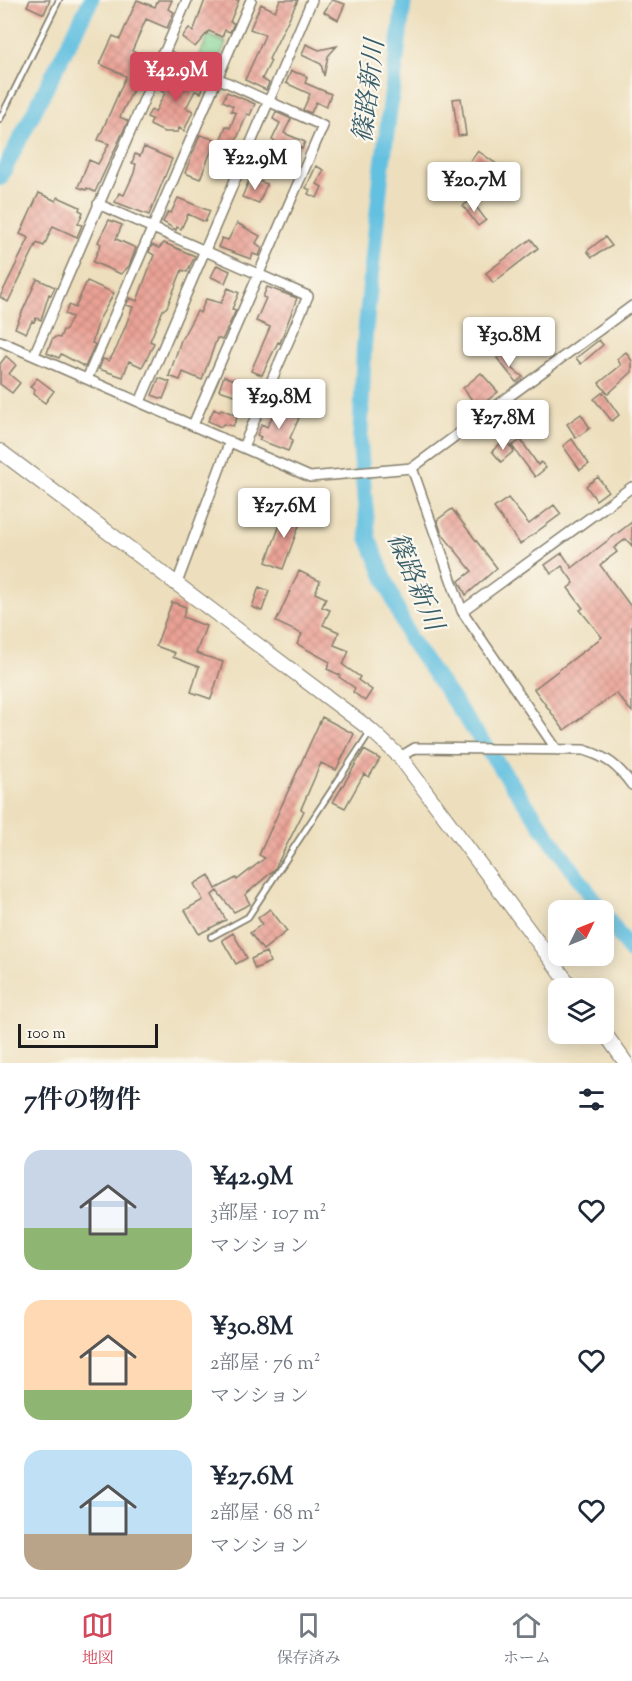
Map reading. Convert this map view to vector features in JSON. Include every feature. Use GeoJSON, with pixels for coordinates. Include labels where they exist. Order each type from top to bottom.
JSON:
{"type":"FeatureCollection","features":[{"type":"Feature","properties":{"kind":"street"},"geometry":{"type":"LineString","coordinates":[[34,355],[162,53],[187,0]]}},
{"type":"Feature","properties":{"kind":"street"},"geometry":{"type":"LineString","coordinates":[[87,379],[251,0]]}},
{"type":"Feature","properties":{"kind":"street"},"geometry":{"type":"LineString","coordinates":[[140,402],[312,0]]}},
{"type":"Feature","properties":{"kind":"street"},"geometry":{"type":"LineString","coordinates":[[162,53],[323,126],[193,425]]}},
{"type":"Feature","properties":{"kind":"street"},"geometry":{"type":"LineString","coordinates":[[98,204],[308,296],[243,447]]}},
{"type":"Feature","properties":{"kind":"street"},"geometry":{"type":"LineString","coordinates":[[0,341],[315,477],[412,468],[632,306]]}},
{"type":"Feature","properties":{"kind":"street"},"geometry":{"type":"LineString","coordinates":[[177,583],[230,441]]}},
{"type":"Feature","properties":{"kind":"street"},"geometry":{"type":"LineString","coordinates":[[0,451],[371,730],[400,757],[565,978]]}},
{"type":"Feature","properties":{"kind":"street"},"geometry":{"type":"LineString","coordinates":[[412,468],[462,611],[556,750]]}},
{"type":"Feature","properties":{"kind":"street"},"geometry":{"type":"LineString","coordinates":[[462,611],[632,487]]}},
{"type":"Feature","properties":{"kind":"street"},"geometry":{"type":"LineString","coordinates":[[400,757],[415,748],[584,750],[602,755],[616,765],[632,785]]}},
{"type":"Feature","properties":{"kind":"street"},"geometry":{"type":"LineString","coordinates":[[612,1044],[626,1063]]}},
{"type":"Feature","properties":{"kind":"lane"},"geometry":{"type":"LineString","coordinates":[[0,119],[58,0]]}},
{"type":"Feature","properties":{"kind":"lane"},"geometry":{"type":"LineString","coordinates":[[211,937],[248,917],[371,730]]}},
{"type":"Feature","properties":{"kind":"green space"},"geometry":{"type":"Polygon","coordinates":[[[208,35],[226,43],[214,72],[197,63],[208,35]]]}},
{"type":"Feature","properties":{"kind":"building"},"geometry":{"type":"Polygon","coordinates":[[[30,0],[50,0],[44,14],[27,6],[30,0]]]}},
{"type":"Feature","properties":{"kind":"building"},"geometry":{"type":"Polygon","coordinates":[[[137,0],[155,7],[158,0],[172,0],[168,9],[174,12],[167,28],[146,19],[132,51],[148,58],[120,117],[128,121],[95,192],[87,188],[86,190],[78,187],[89,160],[98,164],[109,144],[98,140],[126,76],[100,64],[113,36],[120,39],[137,0]]]}},
{"type":"Feature","properties":{"kind":"building"},"geometry":{"type":"Polygon","coordinates":[[[205,0],[239,0],[230,22],[234,23],[230,32],[225,30],[222,37],[209,31],[195,47],[182,37],[189,28],[193,32],[205,0]]]}},
{"type":"Feature","properties":{"kind":"building"},"geometry":{"type":"Polygon","coordinates":[[[280,0],[298,0],[269,59],[271,61],[262,79],[269,83],[266,90],[245,80],[265,35],[250,29],[261,4],[275,11],[280,0]]]}},
{"type":"Feature","properties":{"kind":"building"},"geometry":{"type":"Polygon","coordinates":[[[332,0],[345,4],[338,20],[324,12],[332,0]]]}},
{"type":"Feature","properties":{"kind":"building"},"geometry":{"type":"Polygon","coordinates":[[[306,44],[319,50],[337,46],[328,56],[324,76],[321,64],[302,55],[306,44]]]}},
{"type":"Feature","properties":{"kind":"building"},"geometry":{"type":"Polygon","coordinates":[[[178,68],[205,83],[201,93],[195,91],[186,108],[193,111],[184,131],[179,128],[178,132],[164,132],[150,125],[152,119],[147,117],[151,110],[155,112],[165,93],[161,91],[165,83],[170,86],[178,68]]]}},
{"type":"Feature","properties":{"kind":"building"},"geometry":{"type":"Polygon","coordinates":[[[291,71],[304,75],[307,78],[305,83],[331,94],[326,107],[316,102],[311,113],[303,110],[310,94],[286,83],[291,71]]]}},
{"type":"Feature","properties":{"kind":"building"},"geometry":{"type":"Polygon","coordinates":[[[227,92],[255,104],[250,115],[247,114],[230,156],[212,149],[200,179],[185,173],[200,135],[220,141],[226,126],[230,128],[236,113],[231,111],[233,106],[223,101],[227,92]]]}},
{"type":"Feature","properties":{"kind":"building"},"geometry":{"type":"Polygon","coordinates":[[[461,98],[466,135],[458,136],[453,99],[461,98]]]}},
{"type":"Feature","properties":{"kind":"building"},"geometry":{"type":"Polygon","coordinates":[[[276,112],[291,119],[284,133],[305,142],[302,149],[292,144],[290,148],[272,140],[280,123],[273,119],[276,112]]]}},
{"type":"Feature","properties":{"kind":"building"},"geometry":{"type":"Polygon","coordinates":[[[144,147],[172,159],[149,215],[115,202],[119,193],[124,195],[134,173],[136,164],[132,163],[135,154],[140,156],[144,147]]]}},
{"type":"Feature","properties":{"kind":"building"},"geometry":{"type":"Polygon","coordinates":[[[478,151],[508,172],[493,193],[474,179],[471,183],[460,175],[478,151]]]}},
{"type":"Feature","properties":{"kind":"building"},"geometry":{"type":"Polygon","coordinates":[[[316,166],[324,170],[317,184],[322,187],[317,198],[308,194],[310,190],[306,188],[316,166]]]}},
{"type":"Feature","properties":{"kind":"building"},"geometry":{"type":"Polygon","coordinates":[[[250,178],[267,184],[259,203],[242,197],[250,178]]]}},
{"type":"Feature","properties":{"kind":"building"},"geometry":{"type":"Polygon","coordinates":[[[39,193],[56,201],[58,197],[80,207],[79,210],[83,212],[78,224],[82,225],[77,237],[53,226],[44,246],[37,243],[8,302],[0,297],[29,238],[20,234],[39,193]]]}},
{"type":"Feature","properties":{"kind":"building"},"geometry":{"type":"Polygon","coordinates":[[[178,198],[210,211],[205,222],[188,214],[181,229],[177,227],[176,230],[163,222],[168,212],[171,213],[178,198]]]}},
{"type":"Feature","properties":{"kind":"building"},"geometry":{"type":"Polygon","coordinates":[[[471,200],[486,220],[478,226],[463,206],[471,200]]]}},
{"type":"Feature","properties":{"kind":"building"},"geometry":{"type":"Polygon","coordinates":[[[109,220],[122,225],[116,239],[136,248],[129,266],[121,274],[93,262],[101,244],[98,242],[109,220]]]}},
{"type":"Feature","properties":{"kind":"building"},"geometry":{"type":"Polygon","coordinates":[[[237,223],[260,236],[256,243],[262,248],[259,256],[253,254],[251,259],[218,247],[222,238],[228,240],[237,223]]]}},
{"type":"Feature","properties":{"kind":"building"},"geometry":{"type":"Polygon","coordinates":[[[605,237],[612,246],[592,257],[587,251],[605,237]]]}},
{"type":"Feature","properties":{"kind":"building"},"geometry":{"type":"Polygon","coordinates":[[[531,239],[538,248],[493,283],[486,273],[531,239]]]}},
{"type":"Feature","properties":{"kind":"building"},"geometry":{"type":"Polygon","coordinates":[[[164,243],[195,256],[187,272],[182,270],[167,307],[163,310],[150,341],[154,343],[148,356],[142,367],[129,361],[123,377],[99,369],[103,359],[109,361],[117,347],[133,307],[126,305],[130,298],[137,301],[154,255],[149,252],[152,245],[159,248],[164,243]]]}},
{"type":"Feature","properties":{"kind":"building"},"geometry":{"type":"Polygon","coordinates":[[[217,265],[230,271],[225,283],[211,277],[217,265]]]}},
{"type":"Feature","properties":{"kind":"building"},"geometry":{"type":"Polygon","coordinates":[[[37,279],[55,287],[51,295],[49,294],[41,320],[36,318],[34,322],[32,321],[26,333],[15,328],[37,279]]]}},
{"type":"Feature","properties":{"kind":"building"},"geometry":{"type":"Polygon","coordinates":[[[87,281],[114,293],[99,320],[92,343],[95,344],[85,367],[61,354],[59,358],[47,353],[52,340],[55,337],[60,338],[63,330],[66,330],[72,317],[65,314],[69,305],[75,308],[87,281]]]}},
{"type":"Feature","properties":{"kind":"building"},"geometry":{"type":"Polygon","coordinates":[[[267,287],[297,298],[280,343],[278,342],[262,375],[251,371],[270,327],[256,321],[266,298],[263,297],[267,287]]]}},
{"type":"Feature","properties":{"kind":"building"},"geometry":{"type":"Polygon","coordinates":[[[228,288],[239,293],[232,309],[236,310],[222,340],[217,338],[202,380],[183,372],[180,380],[169,376],[181,340],[197,311],[200,313],[206,299],[221,303],[228,288]]]}},
{"type":"Feature","properties":{"kind":"building"},"geometry":{"type":"Polygon","coordinates":[[[599,340],[603,345],[581,364],[576,358],[599,340]]]}},
{"type":"Feature","properties":{"kind":"building"},"geometry":{"type":"Polygon","coordinates":[[[626,352],[632,361],[632,372],[608,394],[599,383],[621,365],[617,359],[626,352]]]}},
{"type":"Feature","properties":{"kind":"building"},"geometry":{"type":"Polygon","coordinates":[[[503,353],[513,369],[523,377],[516,382],[497,358],[503,353]]]}},
{"type":"Feature","properties":{"kind":"building"},"geometry":{"type":"Polygon","coordinates":[[[6,356],[16,365],[9,374],[20,383],[12,393],[0,384],[0,364],[6,356]]]}},
{"type":"Feature","properties":{"kind":"building"},"geometry":{"type":"Polygon","coordinates":[[[481,373],[498,392],[478,408],[463,388],[481,373]]]}},
{"type":"Feature","properties":{"kind":"building"},"geometry":{"type":"Polygon","coordinates":[[[224,376],[260,390],[257,398],[251,396],[250,400],[219,390],[224,376]]]}},
{"type":"Feature","properties":{"kind":"building"},"geometry":{"type":"Polygon","coordinates":[[[37,378],[54,391],[45,403],[33,394],[35,390],[30,387],[37,378]]]}},
{"type":"Feature","properties":{"kind":"building"},"geometry":{"type":"Polygon","coordinates":[[[159,378],[170,382],[163,399],[152,395],[159,378]]]}},
{"type":"Feature","properties":{"kind":"building"},"geometry":{"type":"Polygon","coordinates":[[[603,392],[619,415],[612,421],[594,399],[603,392]]]}},
{"type":"Feature","properties":{"kind":"building"},"geometry":{"type":"Polygon","coordinates":[[[277,407],[299,418],[290,438],[293,440],[288,451],[259,440],[261,437],[257,435],[262,424],[267,427],[277,407]]]}},
{"type":"Feature","properties":{"kind":"building"},"geometry":{"type":"Polygon","coordinates":[[[214,409],[220,412],[221,409],[238,416],[233,426],[223,424],[221,427],[208,421],[214,409]]]}},
{"type":"Feature","properties":{"kind":"building"},"geometry":{"type":"Polygon","coordinates":[[[581,414],[590,428],[576,438],[567,424],[581,414]]]}},
{"type":"Feature","properties":{"kind":"building"},"geometry":{"type":"Polygon","coordinates":[[[572,439],[589,464],[580,470],[563,446],[572,439]]]}},
{"type":"Feature","properties":{"kind":"building"},"geometry":{"type":"Polygon","coordinates":[[[505,440],[514,451],[501,462],[492,451],[505,440]]]}},
{"type":"Feature","properties":{"kind":"building"},"geometry":{"type":"Polygon","coordinates":[[[521,440],[538,465],[541,462],[546,468],[535,477],[512,446],[521,440]]]}},
{"type":"Feature","properties":{"kind":"building"},"geometry":{"type":"Polygon","coordinates":[[[598,477],[608,491],[596,500],[586,486],[598,477]]]}},
{"type":"Feature","properties":{"kind":"building"},"geometry":{"type":"Polygon","coordinates":[[[508,498],[529,524],[554,505],[561,514],[520,544],[494,508],[508,498]]]}},
{"type":"Feature","properties":{"kind":"building"},"geometry":{"type":"Polygon","coordinates":[[[286,509],[303,515],[283,569],[266,562],[286,509]]]}},
{"type":"Feature","properties":{"kind":"building"},"geometry":{"type":"Polygon","coordinates":[[[452,509],[497,568],[466,595],[459,581],[472,571],[442,534],[437,520],[452,509]]]}},
{"type":"Feature","properties":{"kind":"building"},"geometry":{"type":"Polygon","coordinates":[[[632,522],[632,546],[626,539],[614,548],[617,552],[600,565],[632,608],[632,712],[616,693],[564,730],[534,689],[602,637],[580,610],[583,608],[568,588],[574,583],[562,566],[551,574],[545,565],[562,553],[572,568],[632,522]]]}},
{"type":"Feature","properties":{"kind":"building"},"geometry":{"type":"Polygon","coordinates":[[[299,571],[320,581],[315,593],[326,598],[322,607],[330,610],[323,625],[339,632],[334,645],[349,651],[343,665],[360,677],[358,680],[372,690],[365,701],[353,692],[355,688],[339,677],[340,675],[327,669],[330,662],[297,644],[302,634],[276,622],[299,571]]]}},
{"type":"Feature","properties":{"kind":"building"},"geometry":{"type":"Polygon","coordinates":[[[259,587],[269,591],[262,611],[252,607],[259,587]]]}},
{"type":"Feature","properties":{"kind":"building"},"geometry":{"type":"Polygon","coordinates":[[[172,602],[186,607],[183,617],[206,626],[196,653],[223,662],[211,699],[191,692],[199,667],[173,657],[175,653],[156,646],[172,602]]]}},
{"type":"Feature","properties":{"kind":"building"},"geometry":{"type":"Polygon","coordinates":[[[322,717],[354,734],[336,770],[321,763],[301,809],[304,811],[274,870],[245,895],[250,904],[234,912],[217,891],[212,895],[226,920],[199,934],[185,910],[203,900],[194,884],[209,875],[216,889],[236,878],[237,880],[265,858],[259,855],[322,717]]]}},
{"type":"Feature","properties":{"kind":"building"},"geometry":{"type":"Polygon","coordinates":[[[364,750],[380,759],[369,777],[364,774],[345,808],[333,802],[364,750]]]}},
{"type":"Feature","properties":{"kind":"building"},"geometry":{"type":"Polygon","coordinates":[[[270,909],[287,931],[263,950],[250,933],[262,924],[258,918],[270,909]]]}},
{"type":"Feature","properties":{"kind":"building"},"geometry":{"type":"Polygon","coordinates":[[[233,933],[247,958],[236,964],[222,940],[233,933]]]}},
{"type":"Feature","properties":{"kind":"building"},"geometry":{"type":"Polygon","coordinates":[[[266,952],[270,962],[255,969],[251,959],[266,952]]]}},
{"type":"Feature","properties":{"kind":"waterway"},"geometry":{"type":"LineString","coordinates":[[0,178],[91,0]]}},
{"type":"Feature","properties":{"kind":"waterway","name":"篠路新川"},"geometry":{"type":"LineString","coordinates":[[404,0],[381,176],[364,346],[360,444],[368,537],[409,638],[594,900]]}},
{"type":"Feature","properties":{"kind":"waterway","name":"篠路新川"},"geometry":{"type":"LineString","coordinates":[[614,928],[632,953]]}}]}
